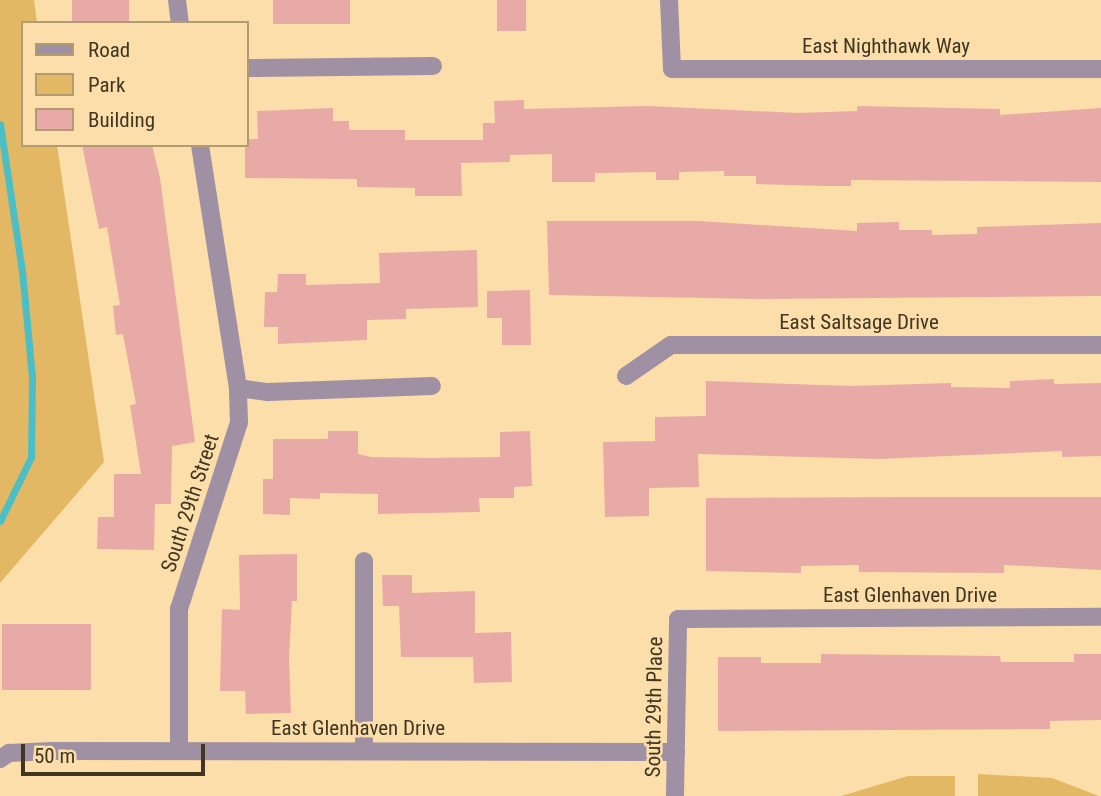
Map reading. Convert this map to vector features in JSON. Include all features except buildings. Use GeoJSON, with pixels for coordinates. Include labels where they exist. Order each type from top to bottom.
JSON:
{"type":"FeatureCollection","features":[{"type":"Feature","properties":{"kind":"street"},"geometry":{"type":"LineString","coordinates":[[177,0],[180,21]]}},
{"type":"Feature","properties":{"kind":"street","name":"East Nighthawk Way"},"geometry":{"type":"LineString","coordinates":[[669,0],[672,69],[1101,69]]}},
{"type":"Feature","properties":{"kind":"street"},"geometry":{"type":"LineString","coordinates":[[248,68],[433,66]]}},
{"type":"Feature","properties":{"kind":"street","name":"South 29th Street"},"geometry":{"type":"LineString","coordinates":[[179,751],[179,609],[232,453],[239,422],[238,388],[200,147]]}},
{"type":"Feature","properties":{"kind":"street","name":"East Saltsage Drive"},"geometry":{"type":"LineString","coordinates":[[626,376],[671,345],[1101,345]]}},
{"type":"Feature","properties":{"kind":"street"},"geometry":{"type":"LineString","coordinates":[[238,388],[268,391],[432,386]]}},
{"type":"Feature","properties":{"kind":"street"},"geometry":{"type":"LineString","coordinates":[[364,751],[365,561]]}},
{"type":"Feature","properties":{"kind":"street","name":"East Glenhaven Drive"},"geometry":{"type":"LineString","coordinates":[[678,619],[1101,617]]}},
{"type":"Feature","properties":{"kind":"street","name":"South 29th Place"},"geometry":{"type":"LineString","coordinates":[[675,796],[678,619]]}},
{"type":"Feature","properties":{"kind":"street","name":"East Glenhaven Drive"},"geometry":{"type":"LineString","coordinates":[[0,759],[9,754],[52,751],[676,752]]}},
{"type":"Feature","properties":{"kind":"green space"},"geometry":{"type":"Polygon","coordinates":[[[0,0],[34,0],[37,21],[21,21],[21,147],[57,147],[104,462],[0,583],[0,0]]]}},
{"type":"Feature","properties":{"kind":"green space"},"geometry":{"type":"Polygon","coordinates":[[[978,774],[1052,778],[1099,796],[978,796],[978,774]]]}},
{"type":"Feature","properties":{"kind":"green space"},"geometry":{"type":"Polygon","coordinates":[[[908,776],[955,776],[955,796],[841,796],[908,776]]]}},
{"type":"Feature","properties":{"kind":"waterway"},"geometry":{"type":"LineString","coordinates":[[0,124],[22,271],[32,377],[31,457],[0,521]]}}]}
